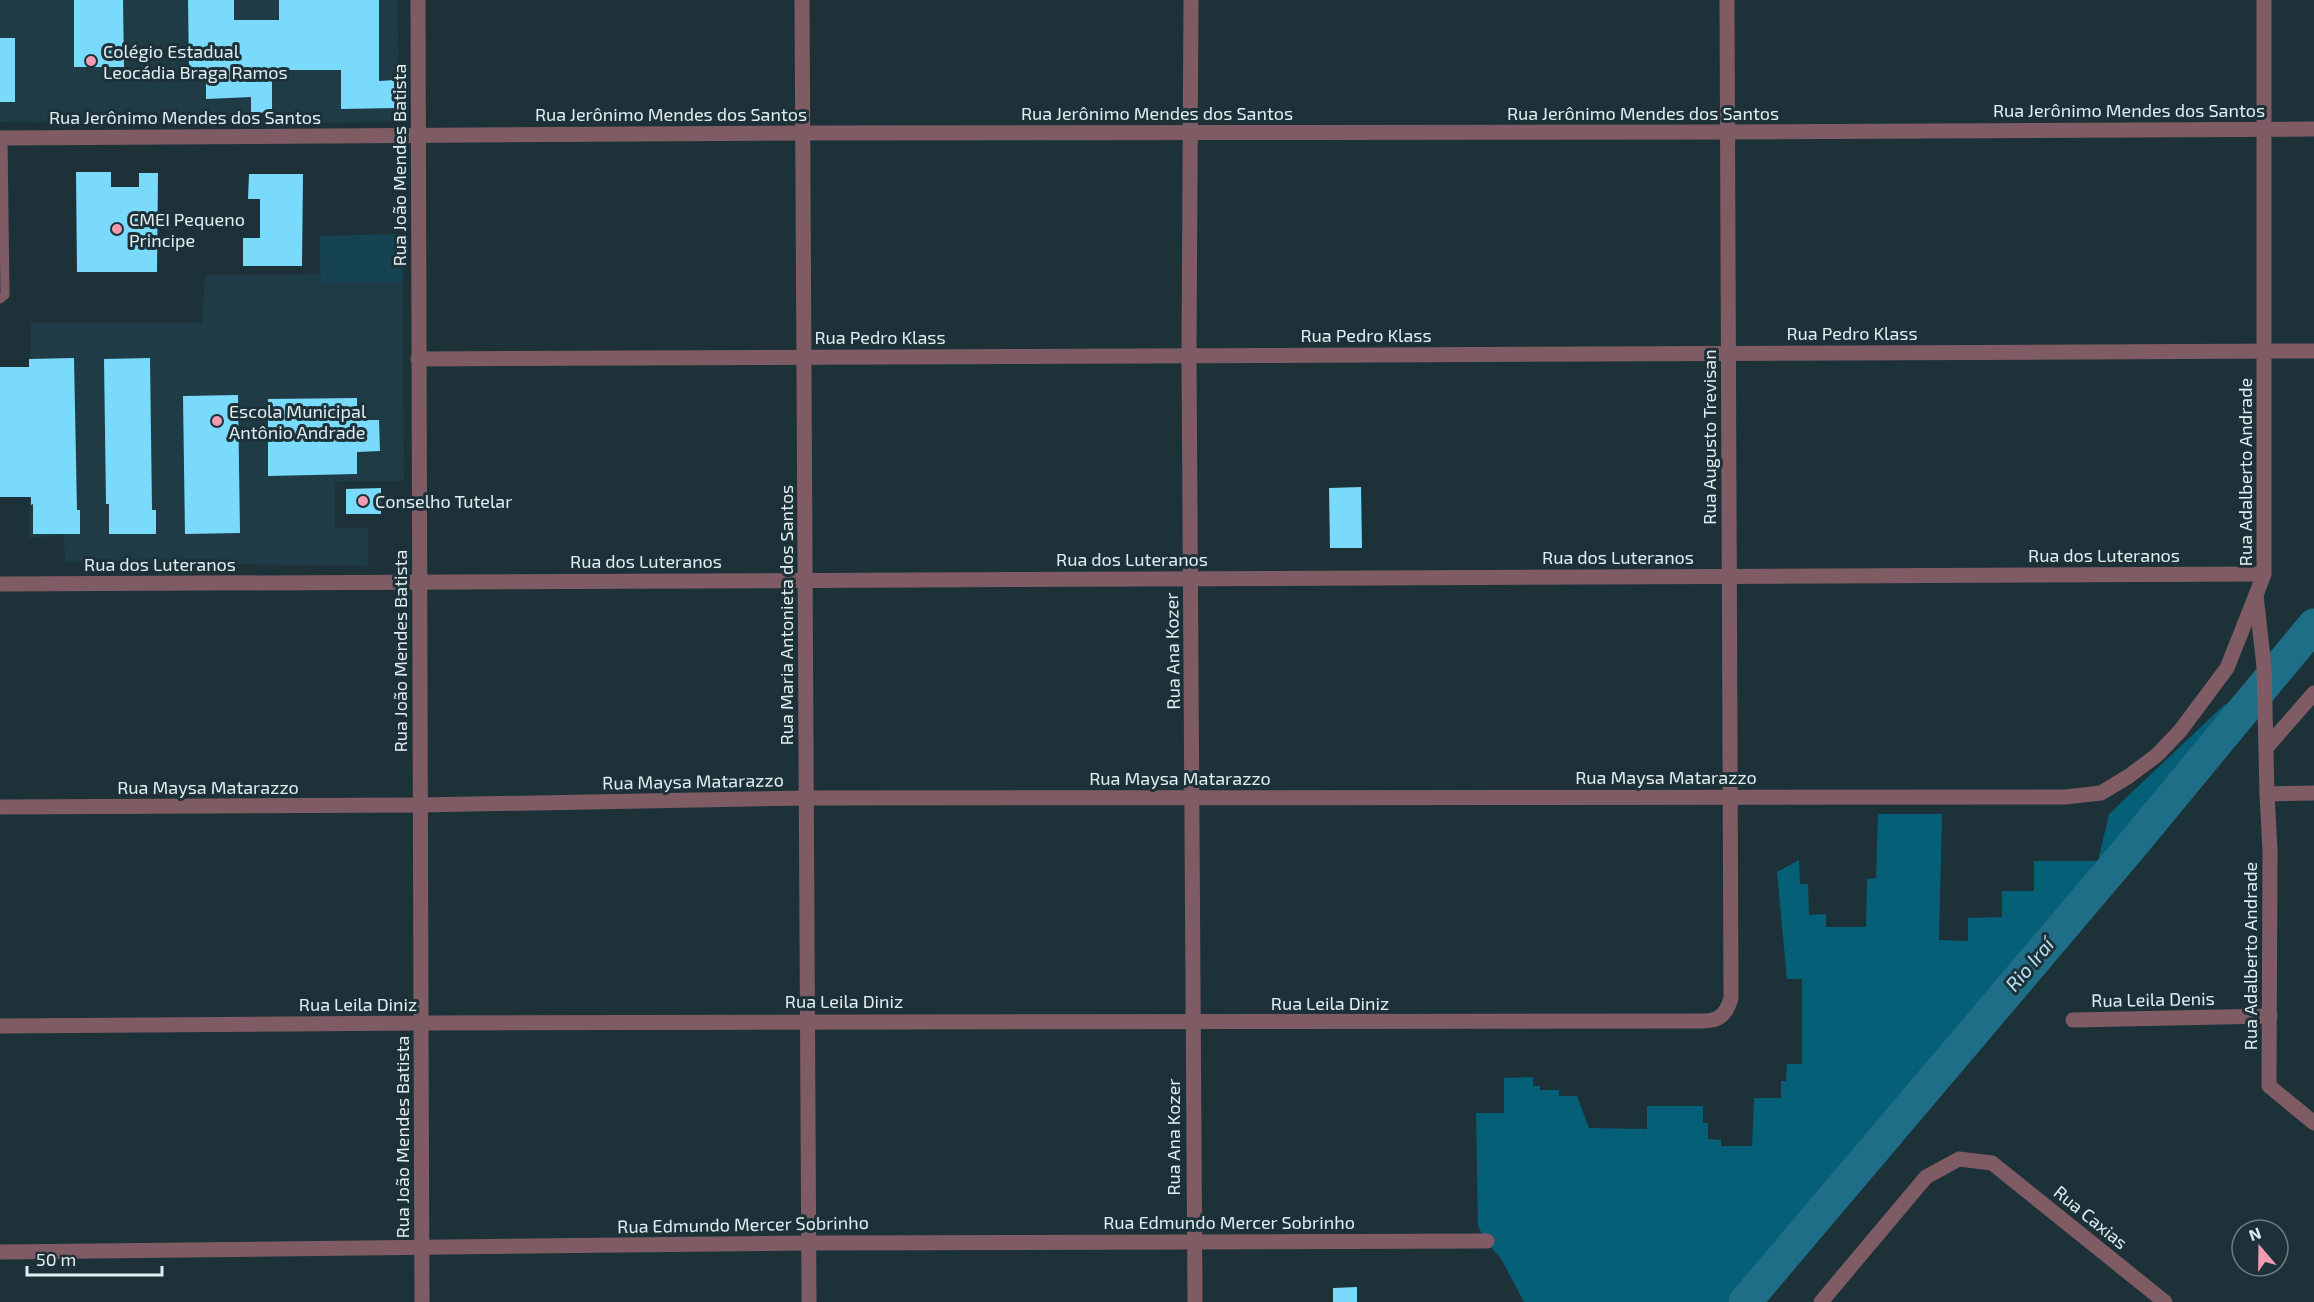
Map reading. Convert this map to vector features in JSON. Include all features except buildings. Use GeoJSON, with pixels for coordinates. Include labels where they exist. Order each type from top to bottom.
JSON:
{"type":"FeatureCollection","features":[{"type":"Feature","properties":{"kind":"street","name":"Rua João Mendes Batista"},"geometry":{"type":"LineString","coordinates":[[418,0],[422,1302]]}},
{"type":"Feature","properties":{"kind":"street","name":"Rua Maria Antonieta dos Santos"},"geometry":{"type":"LineString","coordinates":[[802,0],[809,1302]]}},
{"type":"Feature","properties":{"kind":"street","name":"Rua Ana Kozer"},"geometry":{"type":"LineString","coordinates":[[1191,0],[1189,355],[1194,797],[1192,1023],[1195,1302]]}},
{"type":"Feature","properties":{"kind":"street","name":"Rua Augusto Trevisan"},"geometry":{"type":"LineString","coordinates":[[1688,1021],[1718,1018],[1727,1010],[1731,998],[1727,0]]}},
{"type":"Feature","properties":{"kind":"street","name":"Rua Adalberto Andrade"},"geometry":{"type":"LineString","coordinates":[[2264,0],[2264,574],[2256,595],[2264,667],[2263,697],[2270,851],[2269,1086],[2314,1123]]}},
{"type":"Feature","properties":{"kind":"street","name":"Rua Jerônimo Mendes dos Santos"},"geometry":{"type":"LineString","coordinates":[[1,138],[801,133],[2314,129]]}},
{"type":"Feature","properties":{"kind":"street","name":"Rua Pedro Klass"},"geometry":{"type":"LineString","coordinates":[[418,359],[2314,351]]}},
{"type":"Feature","properties":{"kind":"street","name":"Rua dos Luteranos"},"geometry":{"type":"LineString","coordinates":[[0,584],[2264,574]]}},
{"type":"Feature","properties":{"kind":"street","name":"Rua Maysa Matarazzo"},"geometry":{"type":"LineString","coordinates":[[0,807],[420,805],[806,798],[2065,797],[2101,793],[2157,755],[2180,731],[2227,668],[2256,595]]}},
{"type":"Feature","properties":{"kind":"street"},"geometry":{"type":"LineString","coordinates":[[2266,748],[2314,693]]}},
{"type":"Feature","properties":{"kind":"street"},"geometry":{"type":"LineString","coordinates":[[2267,794],[2314,793]]}},
{"type":"Feature","properties":{"kind":"street","name":"Rua Leila Denis"},"geometry":{"type":"LineString","coordinates":[[2073,1020],[2270,1016]]}},
{"type":"Feature","properties":{"kind":"street","name":"Rua Leila Diniz"},"geometry":{"type":"LineString","coordinates":[[0,1026],[808,1020],[1192,1023],[1688,1021]]}},
{"type":"Feature","properties":{"kind":"street","name":"Rua Caxias"},"geometry":{"type":"LineString","coordinates":[[1821,1302],[1926,1177],[1959,1159],[1992,1162],[2165,1302]]}},
{"type":"Feature","properties":{"kind":"street","name":"Rua Edmundo Mercer Sobrinho"},"geometry":{"type":"LineString","coordinates":[[0,1252],[808,1243],[1486,1241]]}},
{"type":"Feature","properties":{"kind":"lane"},"geometry":{"type":"LineString","coordinates":[[0,299],[5,295],[1,138]]}},
{"type":"Feature","properties":{"kind":"shaded area"},"geometry":{"type":"Polygon","coordinates":[[[0,0],[398,0],[399,116],[397,122],[183,124],[0,122],[0,0]]]}},
{"type":"Feature","properties":{"kind":"shaded area","name":"Escola Municipal Antônio Andrade"},"geometry":{"type":"Polygon","coordinates":[[[402,234],[404,481],[335,482],[335,528],[368,528],[368,566],[65,562],[64,535],[29,538],[31,323],[202,323],[205,275],[320,274],[320,236],[402,234]]]}},
{"type":"Feature","properties":{"kind":"shaded area"},"geometry":{"type":"Polygon","coordinates":[[[402,234],[403,282],[321,283],[320,236],[402,234]]]}},
{"type":"Feature","properties":{"kind":"shaded area"},"geometry":{"type":"Polygon","coordinates":[[[2246,697],[2246,712],[1959,1037],[1736,1302],[1524,1302],[1500,1257],[1486,1242],[1478,1226],[1476,1113],[1504,1113],[1504,1078],[1533,1077],[1533,1086],[1540,1086],[1540,1090],[1559,1090],[1559,1096],[1577,1096],[1589,1128],[1647,1129],[1647,1106],[1703,1106],[1703,1123],[1708,1123],[1708,1139],[1721,1140],[1721,1146],[1752,1146],[1754,1098],[1781,1098],[1781,1081],[1786,1081],[1787,1064],[1802,1064],[1802,979],[1787,979],[1777,872],[1799,860],[1800,884],[1808,884],[1809,915],[1826,914],[1826,927],[1866,927],[1867,879],[1876,878],[1878,814],[1942,814],[1939,940],[1968,941],[1968,918],[2002,917],[2002,891],[2034,891],[2034,861],[2098,861],[2109,814],[2224,705],[2246,697]]]}},
{"type":"Feature","properties":{"kind":"waterway","name":"Rio Iraí"},"geometry":{"type":"LineString","coordinates":[[1745,1302],[2133,844],[2314,625]]}},
{"type":"Feature","properties":{"kind":"place","name":"Colégio Estadual Leocádia Braga Ramos"},"geometry":{"type":"Point","coordinates":[91,61]}},
{"type":"Feature","properties":{"kind":"place","name":"CMEI Pequeno Principe"},"geometry":{"type":"Point","coordinates":[117,229]}},
{"type":"Feature","properties":{"kind":"place","name":"Escola Municipal Antônio Andrade"},"geometry":{"type":"Point","coordinates":[217,421]}},
{"type":"Feature","properties":{"kind":"place","name":"Conselho Tutelar"},"geometry":{"type":"Point","coordinates":[363,501]}}]}
